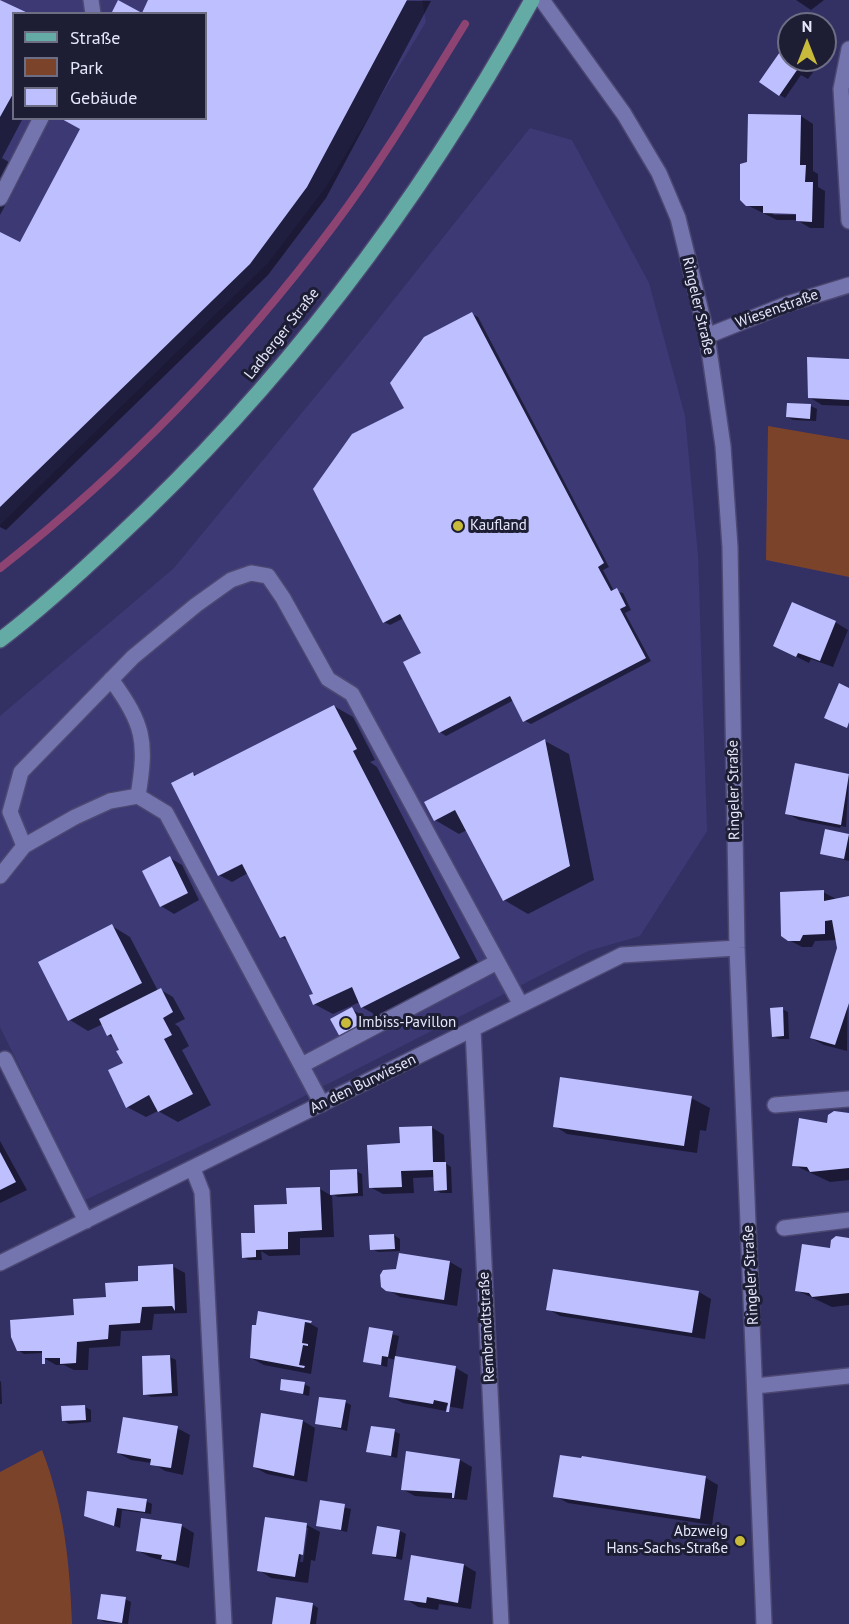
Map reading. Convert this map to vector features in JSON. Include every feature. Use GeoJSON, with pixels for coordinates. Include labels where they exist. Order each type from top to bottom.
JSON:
{"type":"FeatureCollection","features":[{"type":"Feature","properties":{"kind":"main road","name":"Ladberger Straße"},"geometry":{"type":"LineString","coordinates":[[0,640],[96,558],[166,492],[250,404],[398,217],[484,87],[532,0]]}},
{"type":"Feature","properties":{"kind":"street","name":"Ringeler Straße"},"geometry":{"type":"LineString","coordinates":[[542,0],[624,114],[659,173],[678,218],[707,336],[723,446],[728,518],[737,948],[764,1624]]}},
{"type":"Feature","properties":{"kind":"street"},"geometry":{"type":"LineString","coordinates":[[849,49],[841,89],[849,221]]}},
{"type":"Feature","properties":{"kind":"street"},"geometry":{"type":"LineString","coordinates":[[0,198],[40,120]]}},
{"type":"Feature","properties":{"kind":"street","name":"Wiesenstraße"},"geometry":{"type":"LineString","coordinates":[[707,336],[786,304],[849,285]]}},
{"type":"Feature","properties":{"kind":"street"},"geometry":{"type":"LineString","coordinates":[[24,846],[10,812],[21,772],[133,657],[231,580],[251,573],[268,576],[283,598],[328,679],[352,694],[521,1005]]}},
{"type":"Feature","properties":{"kind":"street"},"geometry":{"type":"LineString","coordinates":[[111,679],[134,710],[142,738],[143,766],[138,796]]}},
{"type":"Feature","properties":{"kind":"street"},"geometry":{"type":"LineString","coordinates":[[0,876],[24,846],[75,817],[110,801],[138,796],[166,813],[322,1104]]}},
{"type":"Feature","properties":{"kind":"street","name":"An den Burwiesen"},"geometry":{"type":"LineString","coordinates":[[0,1263],[622,955],[737,948]]}},
{"type":"Feature","properties":{"kind":"street"},"geometry":{"type":"LineString","coordinates":[[302,1065],[497,962]]}},
{"type":"Feature","properties":{"kind":"street","name":"Rembrandtstraße"},"geometry":{"type":"LineString","coordinates":[[473,1029],[501,1624]]}},
{"type":"Feature","properties":{"kind":"street"},"geometry":{"type":"LineString","coordinates":[[5,1059],[86,1221]]}},
{"type":"Feature","properties":{"kind":"street"},"geometry":{"type":"LineString","coordinates":[[775,1105],[849,1099]]}},
{"type":"Feature","properties":{"kind":"street"},"geometry":{"type":"LineString","coordinates":[[193,1169],[202,1192],[224,1624]]}},
{"type":"Feature","properties":{"kind":"street"},"geometry":{"type":"LineString","coordinates":[[784,1228],[849,1220]]}},
{"type":"Feature","properties":{"kind":"street"},"geometry":{"type":"LineString","coordinates":[[756,1386],[849,1376]]}},
{"type":"Feature","properties":{"kind":"shaded area"},"geometry":{"type":"Polygon","coordinates":[[[0,0],[422,0],[426,22],[326,187],[269,262],[0,525],[0,0]]]}},
{"type":"Feature","properties":{"kind":"shaded area"},"geometry":{"type":"Polygon","coordinates":[[[530,128],[572,140],[649,283],[685,416],[698,556],[707,831],[640,936],[588,951],[271,1113],[85,1200],[0,1027],[0,716],[174,568],[361,341],[530,128]]]}},
{"type":"Feature","properties":{"kind":"green space"},"geometry":{"type":"Polygon","coordinates":[[[768,426],[849,440],[849,577],[766,560],[768,426]]]}},
{"type":"Feature","properties":{"kind":"green space"},"geometry":{"type":"Polygon","coordinates":[[[42,1450],[61,1514],[70,1579],[72,1624],[0,1624],[0,1472],[42,1450]]]}},
{"type":"Feature","properties":{"kind":"building"},"geometry":{"type":"Polygon","coordinates":[[[0,0],[26,12],[12,12],[12,96],[0,117],[0,0]]]}},
{"type":"Feature","properties":{"kind":"building"},"geometry":{"type":"Polygon","coordinates":[[[118,0],[140,12],[112,12],[118,0]]]}},
{"type":"Feature","properties":{"kind":"building"},"geometry":{"type":"Polygon","coordinates":[[[148,0],[407,0],[307,187],[250,264],[0,507],[0,232],[20,242],[80,129],[64,120],[207,120],[207,12],[142,12],[148,0]]]}},
{"type":"Feature","properties":{"kind":"building"},"geometry":{"type":"Polygon","coordinates":[[[777,56],[777,72],[796,72],[779,96],[759,82],[777,56]]]}},
{"type":"Feature","properties":{"kind":"building"},"geometry":{"type":"Polygon","coordinates":[[[748,114],[801,115],[800,165],[806,165],[805,182],[813,182],[812,222],[796,221],[796,214],[763,213],[763,206],[746,206],[740,200],[740,164],[747,162],[748,114]]]}},
{"type":"Feature","properties":{"kind":"building","name":"Kaufland"},"geometry":{"type":"Polygon","coordinates":[[[472,312],[604,563],[598,567],[611,591],[617,588],[626,606],[620,609],[646,658],[523,722],[510,696],[439,733],[403,662],[421,653],[400,614],[383,623],[313,489],[352,434],[404,408],[390,383],[424,337],[472,312]]]}},
{"type":"Feature","properties":{"kind":"building"},"geometry":{"type":"Polygon","coordinates":[[[807,357],[849,359],[849,400],[808,398],[807,357]]]}},
{"type":"Feature","properties":{"kind":"building"},"geometry":{"type":"Polygon","coordinates":[[[787,403],[811,404],[810,419],[786,417],[787,403]]]}},
{"type":"Feature","properties":{"kind":"building"},"geometry":{"type":"Polygon","coordinates":[[[792,602],[836,621],[820,661],[798,653],[796,657],[773,646],[792,602]]]}},
{"type":"Feature","properties":{"kind":"building"},"geometry":{"type":"Polygon","coordinates":[[[839,683],[849,688],[847,728],[824,718],[839,683]]]}},
{"type":"Feature","properties":{"kind":"building"},"geometry":{"type":"Polygon","coordinates":[[[334,705],[357,749],[353,751],[460,958],[361,1008],[352,987],[313,1005],[309,995],[313,994],[285,936],[280,938],[242,864],[218,876],[171,783],[193,772],[194,776],[334,705]]]}},
{"type":"Feature","properties":{"kind":"building"},"geometry":{"type":"Polygon","coordinates":[[[545,739],[570,866],[503,901],[455,810],[434,821],[424,802],[545,739]]]}},
{"type":"Feature","properties":{"kind":"building"},"geometry":{"type":"Polygon","coordinates":[[[795,763],[849,774],[841,825],[785,814],[795,763]]]}},
{"type":"Feature","properties":{"kind":"building"},"geometry":{"type":"Polygon","coordinates":[[[825,829],[849,834],[844,859],[820,854],[825,829]]]}},
{"type":"Feature","properties":{"kind":"building"},"geometry":{"type":"Polygon","coordinates":[[[170,856],[188,893],[160,907],[142,871],[170,856]]]}},
{"type":"Feature","properties":{"kind":"building"},"geometry":{"type":"Polygon","coordinates":[[[824,890],[824,901],[849,896],[849,1003],[835,1045],[810,1038],[837,948],[832,920],[825,921],[825,934],[803,935],[800,941],[788,941],[781,936],[780,892],[824,890]]]}},
{"type":"Feature","properties":{"kind":"building"},"geometry":{"type":"Polygon","coordinates":[[[112,924],[142,983],[68,1021],[38,962],[112,924]]]}},
{"type":"Feature","properties":{"kind":"building"},"geometry":{"type":"Polygon","coordinates":[[[161,988],[173,1012],[163,1018],[172,1035],[164,1039],[193,1094],[158,1112],[149,1095],[126,1108],[108,1070],[123,1063],[116,1051],[119,1050],[111,1034],[107,1036],[99,1019],[161,988]]]}},
{"type":"Feature","properties":{"kind":"building","name":"Imbiss-Pavillon"},"geometry":{"type":"Polygon","coordinates":[[[352,1007],[362,1026],[341,1039],[330,1019],[352,1007]]]}},
{"type":"Feature","properties":{"kind":"building"},"geometry":{"type":"Polygon","coordinates":[[[783,1007],[784,1036],[772,1037],[770,1008],[783,1007]]]}},
{"type":"Feature","properties":{"kind":"building"},"geometry":{"type":"Polygon","coordinates":[[[560,1077],[692,1096],[684,1146],[553,1127],[560,1077]]]}},
{"type":"Feature","properties":{"kind":"building"},"geometry":{"type":"Polygon","coordinates":[[[834,1111],[849,1113],[849,1168],[810,1172],[807,1167],[792,1166],[799,1118],[827,1123],[828,1115],[834,1111]]]}},
{"type":"Feature","properties":{"kind":"building"},"geometry":{"type":"Polygon","coordinates":[[[432,1126],[433,1162],[446,1162],[447,1190],[434,1191],[433,1170],[401,1171],[402,1187],[369,1188],[367,1145],[400,1143],[399,1127],[432,1126]]]}},
{"type":"Feature","properties":{"kind":"building"},"geometry":{"type":"Polygon","coordinates":[[[0,1152],[16,1182],[0,1190],[0,1152]]]}},
{"type":"Feature","properties":{"kind":"building"},"geometry":{"type":"Polygon","coordinates":[[[357,1169],[358,1193],[330,1195],[330,1170],[357,1169]]]}},
{"type":"Feature","properties":{"kind":"building"},"geometry":{"type":"Polygon","coordinates":[[[320,1187],[322,1230],[288,1232],[288,1249],[256,1250],[256,1257],[242,1258],[241,1233],[255,1233],[254,1205],[287,1204],[286,1188],[320,1187]]]}},
{"type":"Feature","properties":{"kind":"building"},"geometry":{"type":"Polygon","coordinates":[[[394,1234],[395,1249],[370,1250],[369,1235],[394,1234]]]}},
{"type":"Feature","properties":{"kind":"building"},"geometry":{"type":"Polygon","coordinates":[[[836,1236],[849,1238],[849,1293],[812,1297],[809,1293],[795,1291],[802,1244],[830,1248],[831,1240],[836,1236]]]}},
{"type":"Feature","properties":{"kind":"building"},"geometry":{"type":"Polygon","coordinates":[[[399,1253],[450,1261],[444,1300],[386,1291],[381,1287],[380,1275],[383,1270],[396,1269],[399,1253]]]}},
{"type":"Feature","properties":{"kind":"building"},"geometry":{"type":"Polygon","coordinates":[[[173,1264],[175,1311],[172,1306],[142,1307],[140,1323],[109,1325],[108,1339],[77,1342],[76,1363],[60,1364],[60,1358],[45,1358],[45,1364],[42,1364],[42,1351],[17,1351],[11,1337],[10,1320],[74,1315],[73,1299],[106,1297],[105,1283],[138,1281],[138,1266],[173,1264]]]}},
{"type":"Feature","properties":{"kind":"building"},"geometry":{"type":"Polygon","coordinates":[[[553,1269],[699,1291],[692,1333],[546,1310],[553,1269]]]}},
{"type":"Feature","properties":{"kind":"building"},"geometry":{"type":"Polygon","coordinates":[[[258,1311],[312,1321],[311,1323],[305,1322],[302,1343],[308,1346],[303,1345],[299,1365],[305,1366],[304,1368],[250,1358],[252,1325],[256,1325],[258,1311]]]}},
{"type":"Feature","properties":{"kind":"building"},"geometry":{"type":"Polygon","coordinates":[[[369,1327],[393,1331],[388,1357],[382,1356],[381,1365],[363,1362],[369,1327]]]}},
{"type":"Feature","properties":{"kind":"building"},"geometry":{"type":"Polygon","coordinates":[[[170,1355],[172,1393],[143,1395],[142,1356],[170,1355]]]}},
{"type":"Feature","properties":{"kind":"building"},"geometry":{"type":"Polygon","coordinates":[[[395,1356],[456,1366],[449,1412],[446,1412],[448,1403],[434,1400],[433,1404],[389,1397],[395,1356]]]}},
{"type":"Feature","properties":{"kind":"building"},"geometry":{"type":"Polygon","coordinates":[[[281,1379],[305,1382],[303,1394],[280,1390],[281,1379]]]}},
{"type":"Feature","properties":{"kind":"building"},"geometry":{"type":"Polygon","coordinates":[[[319,1397],[346,1400],[341,1428],[315,1424],[319,1397]]]}},
{"type":"Feature","properties":{"kind":"building"},"geometry":{"type":"Polygon","coordinates":[[[85,1405],[86,1420],[62,1421],[61,1406],[85,1405]]]}},
{"type":"Feature","properties":{"kind":"building"},"geometry":{"type":"Polygon","coordinates":[[[261,1413],[303,1420],[294,1476],[253,1467],[261,1413]]]}},
{"type":"Feature","properties":{"kind":"building"},"geometry":{"type":"Polygon","coordinates":[[[123,1417],[178,1426],[171,1468],[150,1465],[151,1459],[117,1453],[123,1417]]]}},
{"type":"Feature","properties":{"kind":"building"},"geometry":{"type":"Polygon","coordinates":[[[371,1426],[395,1429],[391,1456],[366,1452],[371,1426]]]}},
{"type":"Feature","properties":{"kind":"building"},"geometry":{"type":"Polygon","coordinates":[[[406,1451],[460,1459],[454,1498],[452,1498],[452,1493],[401,1490],[406,1451]]]}},
{"type":"Feature","properties":{"kind":"building"},"geometry":{"type":"Polygon","coordinates":[[[560,1455],[581,1458],[582,1456],[706,1476],[700,1519],[553,1497],[560,1455]]]}},
{"type":"Feature","properties":{"kind":"building"},"geometry":{"type":"Polygon","coordinates":[[[87,1491],[147,1499],[145,1512],[117,1508],[114,1526],[84,1516],[87,1491]]]}},
{"type":"Feature","properties":{"kind":"building"},"geometry":{"type":"Polygon","coordinates":[[[320,1500],[345,1504],[341,1530],[316,1526],[320,1500]]]}},
{"type":"Feature","properties":{"kind":"building"},"geometry":{"type":"Polygon","coordinates":[[[265,1517],[307,1523],[303,1555],[299,1554],[295,1577],[257,1571],[265,1517]]]}},
{"type":"Feature","properties":{"kind":"building"},"geometry":{"type":"Polygon","coordinates":[[[141,1518],[182,1524],[176,1561],[161,1559],[162,1555],[136,1551],[141,1518]]]}},
{"type":"Feature","properties":{"kind":"building"},"geometry":{"type":"Polygon","coordinates":[[[377,1526],[400,1530],[396,1557],[372,1554],[377,1526]]]}},
{"type":"Feature","properties":{"kind":"building"},"geometry":{"type":"Polygon","coordinates":[[[411,1555],[464,1564],[458,1603],[427,1597],[426,1603],[404,1600],[411,1555]]]}},
{"type":"Feature","properties":{"kind":"building"},"geometry":{"type":"Polygon","coordinates":[[[101,1594],[126,1597],[122,1623],[97,1619],[101,1594]]]}},
{"type":"Feature","properties":{"kind":"building"},"geometry":{"type":"Polygon","coordinates":[[[276,1597],[313,1603],[310,1624],[272,1624],[276,1597]]]}},
{"type":"Feature","properties":{"kind":"waterway"},"geometry":{"type":"LineString","coordinates":[[0,568],[92,491],[136,450],[220,363],[259,318],[298,272],[352,201],[465,24]]}},
{"type":"Feature","properties":{"kind":"place","name":"Kaufland"},"geometry":{"type":"Point","coordinates":[458,526]}},
{"type":"Feature","properties":{"kind":"place","name":"Imbiss-Pavillon"},"geometry":{"type":"Point","coordinates":[346,1023]}},
{"type":"Feature","properties":{"kind":"place","name":"Abzweig Hans-Sachs-Straße"},"geometry":{"type":"Point","coordinates":[740,1541]}}]}
